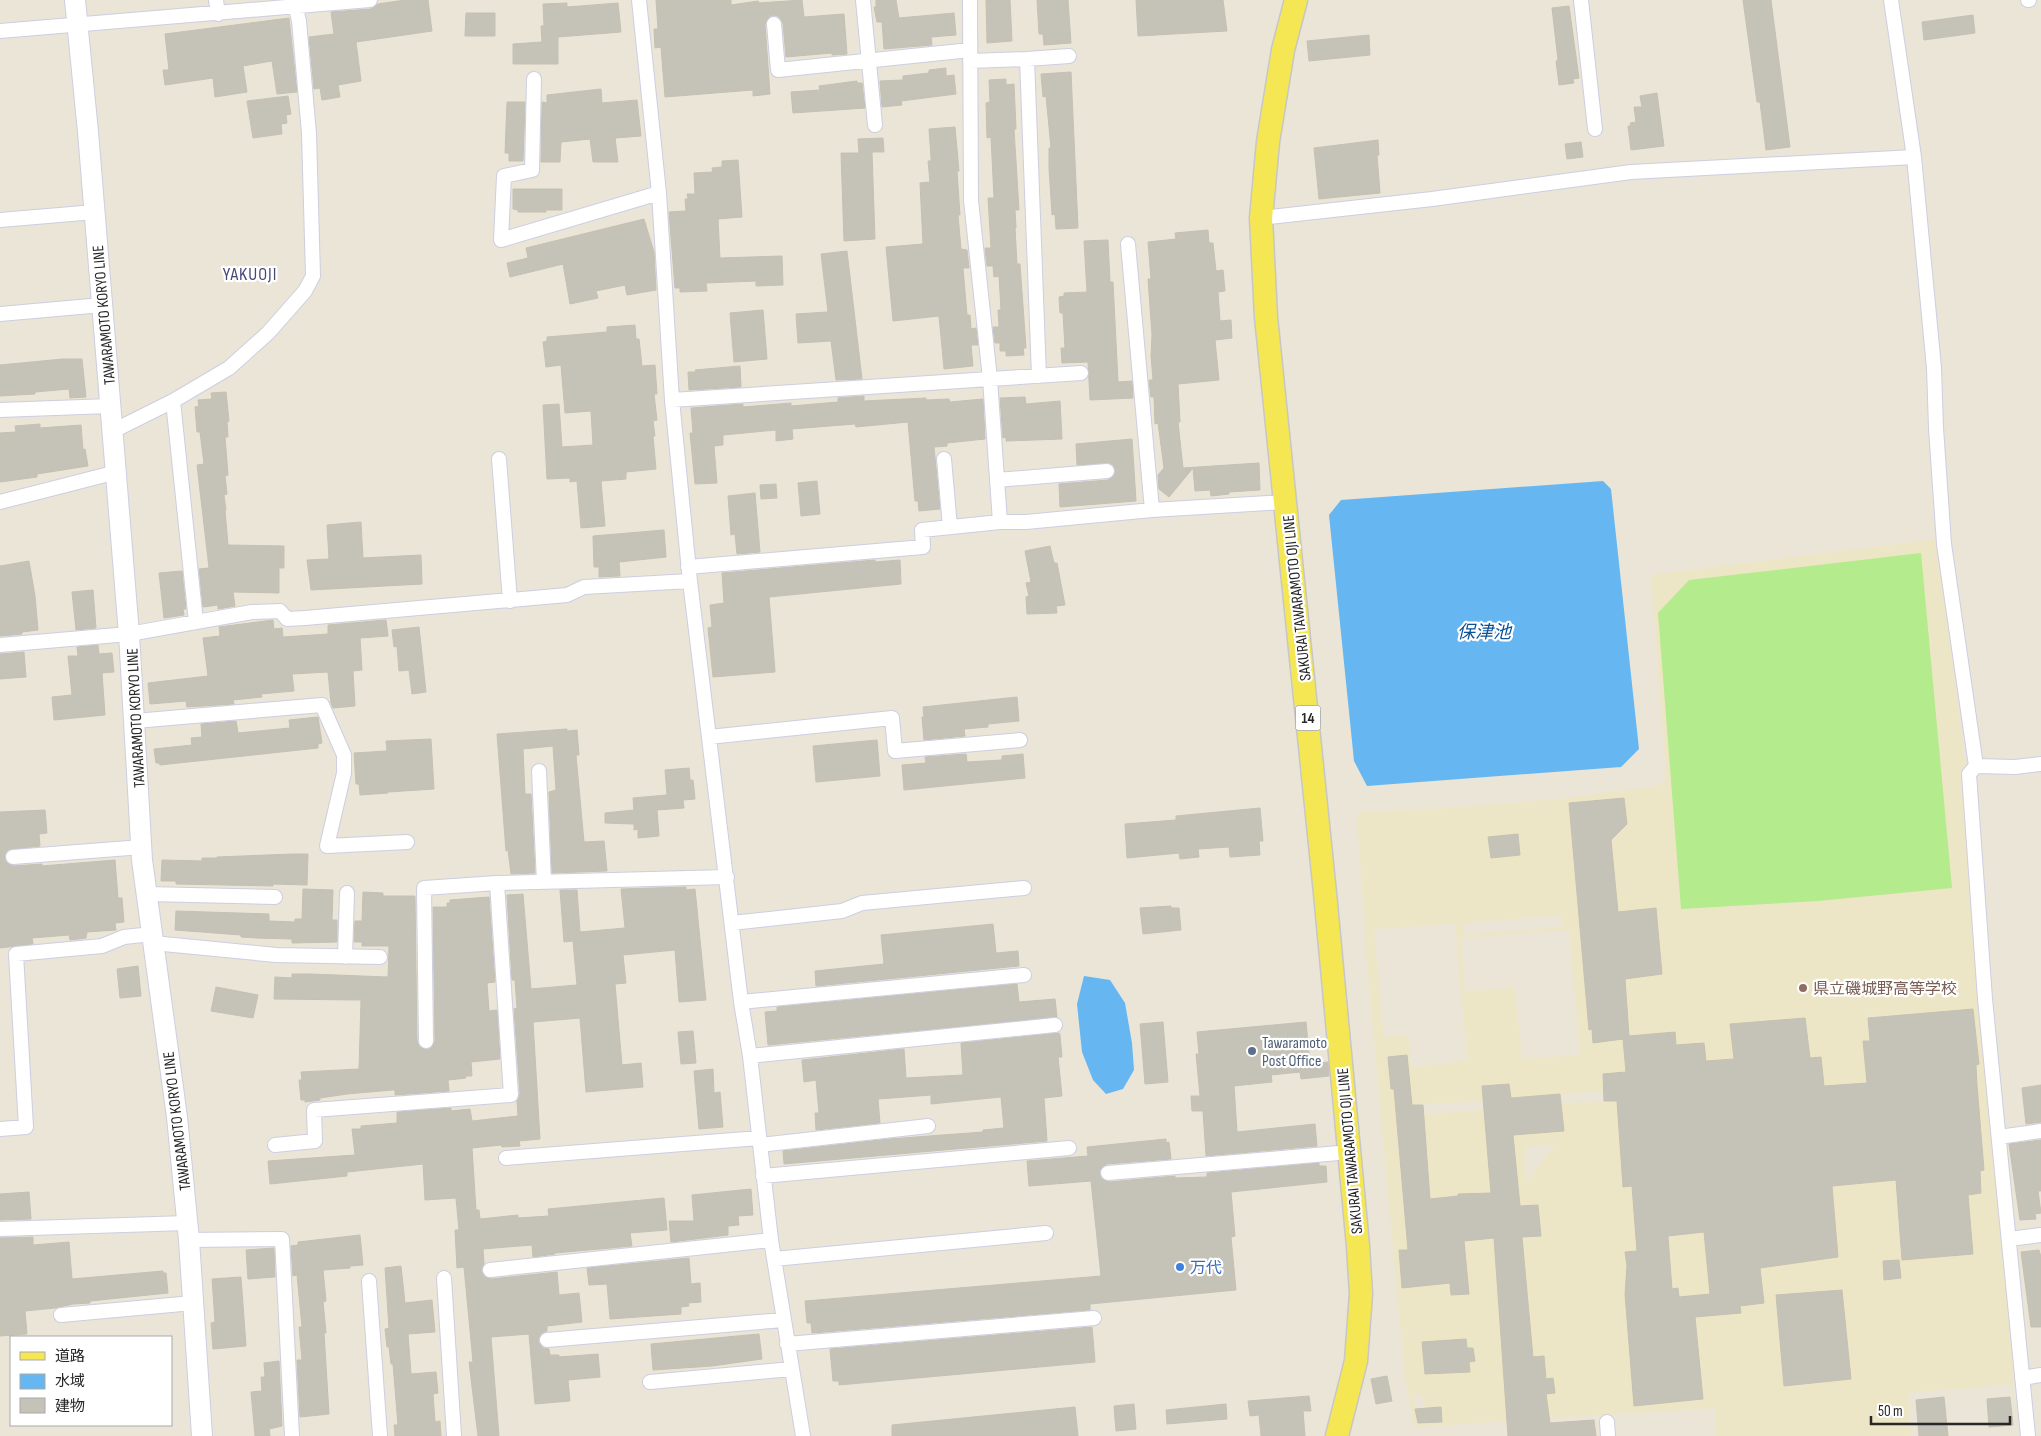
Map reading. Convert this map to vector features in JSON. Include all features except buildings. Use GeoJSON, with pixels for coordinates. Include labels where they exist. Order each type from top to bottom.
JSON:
{"type":"FeatureCollection","features":[{"type":"Feature","properties":{"kind":"main road","name":"TAWARAMOTO KORYO LINE"},"geometry":{"type":"LineString","coordinates":[[75,0],[95,212],[136,721],[142,848],[177,1117],[188,1231],[202,1436]]}},
{"type":"Feature","properties":{"kind":"main road","name":"SAKURAI TAWARAMOTO OJI LINE"},"geometry":{"type":"LineString","coordinates":[[1296,0],[1283,50],[1268,142],[1261,218],[1266,317],[1350,1152],[1361,1294],[1356,1361],[1337,1436]]}},
{"type":"Feature","properties":{"kind":"street"},"geometry":{"type":"LineString","coordinates":[[216,0],[218,14]]}},
{"type":"Feature","properties":{"kind":"street"},"geometry":{"type":"LineString","coordinates":[[0,31],[218,14],[294,4],[370,0]]}},
{"type":"Feature","properties":{"kind":"street"},"geometry":{"type":"LineString","coordinates":[[639,0],[659,193],[672,400],[688,566],[741,1002],[750,1056],[771,1240],[803,1436]]}},
{"type":"Feature","properties":{"kind":"street"},"geometry":{"type":"LineString","coordinates":[[863,0],[875,125]]}},
{"type":"Feature","properties":{"kind":"street"},"geometry":{"type":"LineString","coordinates":[[970,0],[971,200],[990,379],[1000,522]]}},
{"type":"Feature","properties":{"kind":"street"},"geometry":{"type":"LineString","coordinates":[[1581,0],[1595,129]]}},
{"type":"Feature","properties":{"kind":"street"},"geometry":{"type":"LineString","coordinates":[[1891,0],[1914,157],[1934,368],[1944,544],[1976,766],[1969,774],[1985,999],[2028,1436]]}},
{"type":"Feature","properties":{"kind":"street"},"geometry":{"type":"LineString","coordinates":[[113,431],[173,402],[229,368],[268,333],[305,291],[313,276],[309,133],[299,21],[294,4]]}},
{"type":"Feature","properties":{"kind":"street"},"geometry":{"type":"LineString","coordinates":[[774,24],[778,70],[870,60],[970,56],[1027,59],[1069,56]]}},
{"type":"Feature","properties":{"kind":"street"},"geometry":{"type":"LineString","coordinates":[[1027,59],[1039,376]]}},
{"type":"Feature","properties":{"kind":"street"},"geometry":{"type":"LineString","coordinates":[[534,79],[532,170],[504,176],[501,240],[659,193]]}},
{"type":"Feature","properties":{"kind":"street"},"geometry":{"type":"LineString","coordinates":[[1261,218],[1432,199],[1631,172],[1914,157]]}},
{"type":"Feature","properties":{"kind":"street"},"geometry":{"type":"LineString","coordinates":[[0,220],[95,212]]}},
{"type":"Feature","properties":{"kind":"street"},"geometry":{"type":"LineString","coordinates":[[1128,244],[1152,510]]}},
{"type":"Feature","properties":{"kind":"street"},"geometry":{"type":"LineString","coordinates":[[0,314],[102,305]]}},
{"type":"Feature","properties":{"kind":"street"},"geometry":{"type":"LineString","coordinates":[[672,400],[1081,373]]}},
{"type":"Feature","properties":{"kind":"street"},"geometry":{"type":"LineString","coordinates":[[173,402],[196,622]]}},
{"type":"Feature","properties":{"kind":"street"},"geometry":{"type":"LineString","coordinates":[[0,410],[110,406]]}},
{"type":"Feature","properties":{"kind":"street"},"geometry":{"type":"LineString","coordinates":[[499,459],[510,600]]}},
{"type":"Feature","properties":{"kind":"street"},"geometry":{"type":"LineString","coordinates":[[944,459],[950,527]]}},
{"type":"Feature","properties":{"kind":"street"},"geometry":{"type":"LineString","coordinates":[[997,480],[1107,471]]}},
{"type":"Feature","properties":{"kind":"street"},"geometry":{"type":"LineString","coordinates":[[0,502],[116,472]]}},
{"type":"Feature","properties":{"kind":"street"},"geometry":{"type":"LineString","coordinates":[[688,566],[923,546],[922,530],[950,527],[1152,510],[1286,502]]}},
{"type":"Feature","properties":{"kind":"street"},"geometry":{"type":"LineString","coordinates":[[0,645],[129,634],[252,612],[280,611],[287,619],[305,618],[567,595],[584,587],[690,581]]}},
{"type":"Feature","properties":{"kind":"street"},"geometry":{"type":"LineString","coordinates":[[136,721],[322,705],[344,755],[344,773],[327,846],[407,842]]}},
{"type":"Feature","properties":{"kind":"street"},"geometry":{"type":"LineString","coordinates":[[709,737],[892,718],[895,751],[1020,740]]}},
{"type":"Feature","properties":{"kind":"street"},"geometry":{"type":"LineString","coordinates":[[1976,766],[2015,767],[2041,764]]}},
{"type":"Feature","properties":{"kind":"street"},"geometry":{"type":"LineString","coordinates":[[539,770],[544,882]]}},
{"type":"Feature","properties":{"kind":"street"},"geometry":{"type":"LineString","coordinates":[[13,857],[142,848]]}},
{"type":"Feature","properties":{"kind":"street"},"geometry":{"type":"LineString","coordinates":[[426,1041],[424,888],[497,883],[727,877]]}},
{"type":"Feature","properties":{"kind":"street"},"geometry":{"type":"LineString","coordinates":[[275,1145],[315,1141],[314,1110],[511,1095],[497,883]]}},
{"type":"Feature","properties":{"kind":"street"},"geometry":{"type":"LineString","coordinates":[[732,922],[842,911],[862,903],[1024,888]]}},
{"type":"Feature","properties":{"kind":"street"},"geometry":{"type":"LineString","coordinates":[[345,957],[347,893]]}},
{"type":"Feature","properties":{"kind":"street"},"geometry":{"type":"LineString","coordinates":[[147,894],[275,897]]}},
{"type":"Feature","properties":{"kind":"street"},"geometry":{"type":"LineString","coordinates":[[0,1129],[26,1127],[16,954],[102,946],[124,937],[276,955],[380,957]]}},
{"type":"Feature","properties":{"kind":"street"},"geometry":{"type":"LineString","coordinates":[[741,1002],[1024,975]]}},
{"type":"Feature","properties":{"kind":"street"},"geometry":{"type":"LineString","coordinates":[[750,1056],[1055,1025]]}},
{"type":"Feature","properties":{"kind":"street"},"geometry":{"type":"LineString","coordinates":[[506,1158],[760,1141],[928,1126]]}},
{"type":"Feature","properties":{"kind":"street"},"geometry":{"type":"LineString","coordinates":[[1999,1137],[2041,1131]]}},
{"type":"Feature","properties":{"kind":"street"},"geometry":{"type":"LineString","coordinates":[[763,1176],[1070,1148]]}},
{"type":"Feature","properties":{"kind":"street"},"geometry":{"type":"LineString","coordinates":[[1108,1173],[1350,1152]]}},
{"type":"Feature","properties":{"kind":"street"},"geometry":{"type":"LineString","coordinates":[[0,1229],[188,1231],[282,1239],[292,1436]]}},
{"type":"Feature","properties":{"kind":"street"},"geometry":{"type":"LineString","coordinates":[[774,1259],[1046,1233]]}},
{"type":"Feature","properties":{"kind":"street"},"geometry":{"type":"LineString","coordinates":[[2009,1239],[2041,1234]]}},
{"type":"Feature","properties":{"kind":"street"},"geometry":{"type":"LineString","coordinates":[[490,1270],[771,1240]]}},
{"type":"Feature","properties":{"kind":"street"},"geometry":{"type":"LineString","coordinates":[[444,1278],[454,1436]]}},
{"type":"Feature","properties":{"kind":"street"},"geometry":{"type":"LineString","coordinates":[[370,1281],[380,1436]]}},
{"type":"Feature","properties":{"kind":"street"},"geometry":{"type":"LineString","coordinates":[[61,1315],[193,1303]]}},
{"type":"Feature","properties":{"kind":"street"},"geometry":{"type":"LineString","coordinates":[[787,1344],[1094,1318]]}},
{"type":"Feature","properties":{"kind":"street"},"geometry":{"type":"LineString","coordinates":[[547,1340],[783,1320]]}},
{"type":"Feature","properties":{"kind":"street"},"geometry":{"type":"LineString","coordinates":[[650,1382],[791,1369]]}},
{"type":"Feature","properties":{"kind":"street"},"geometry":{"type":"LineString","coordinates":[[2022,1378],[2041,1375]]}},
{"type":"Feature","properties":{"kind":"shaded area","name":"県立磯城野高等学校"},"geometry":{"type":"Polygon","coordinates":[[[1937,539],[1966,768],[2001,1239],[2016,1379],[2012,1384],[1908,1393],[1911,1436],[1716,1436],[1714,1408],[1415,1427],[1405,1379],[1366,952],[1357,820],[1361,812],[1447,808],[1558,799],[1657,786],[1666,778],[1651,575],[1937,539]],[[1624,798],[1569,803],[1589,1029],[1621,1026],[1626,1072],[1603,1074],[1603,1091],[1511,1098],[1509,1084],[1483,1086],[1483,1101],[1395,1106],[1408,1243],[1493,1218],[1531,1341],[1522,1237],[1541,1236],[1538,1205],[1520,1206],[1511,1109],[1526,1134],[1564,1131],[1561,1103],[1617,1101],[1623,1187],[1631,1186],[1632,1196],[1650,1193],[1682,1109],[1675,1032],[1648,1034],[1650,1058],[1633,1072],[1625,979],[1662,974],[1656,908],[1618,912],[1611,839],[1622,829],[1622,824],[1627,823],[1624,798]],[[1518,835],[1488,837],[1491,857],[1520,855],[1518,835]],[[1951,888],[1681,909],[1818,901],[1951,888]],[[1561,915],[1464,923],[1464,935],[1562,927],[1561,915]],[[1455,924],[1374,929],[1384,1037],[1408,1035],[1411,1068],[1467,1060],[1455,924]],[[1569,930],[1461,938],[1465,991],[1515,988],[1522,1059],[1580,1055],[1569,930]],[[1876,1014],[1867,1015],[1870,1037],[1880,1035],[1876,1014]],[[1782,1020],[1731,1024],[1732,1041],[1782,1020]],[[1806,1021],[1787,1022],[1808,1042],[1806,1021]],[[1879,1041],[1863,1042],[1865,1065],[1879,1041]],[[1407,1055],[1388,1057],[1391,1089],[1410,1086],[1407,1055]],[[1977,1078],[1893,1085],[1979,1105],[1977,1078]],[[1980,1116],[1895,1122],[1897,1149],[1983,1141],[1980,1116]],[[1555,1144],[1525,1147],[1527,1181],[1555,1144]],[[1982,1150],[1895,1179],[1984,1170],[1982,1150]],[[1829,1151],[1755,1199],[1833,1191],[1829,1151]],[[1980,1176],[1896,1183],[1898,1201],[1981,1193],[1980,1176]],[[1833,1198],[1759,1229],[1835,1221],[1833,1198]],[[1970,1214],[1898,1219],[1902,1260],[1973,1254],[1970,1214]],[[1666,1219],[1635,1221],[1637,1251],[1625,1252],[1627,1268],[1641,1281],[1671,1279],[1666,1219]],[[1836,1234],[1762,1267],[1838,1257],[1836,1234]],[[1704,1235],[1708,1271],[1745,1268],[1704,1235]],[[1464,1246],[1399,1251],[1450,1283],[1451,1295],[1469,1294],[1464,1246]],[[1678,1288],[1625,1294],[1634,1406],[1703,1399],[1693,1296],[1679,1297],[1678,1288]],[[1739,1288],[1709,1291],[1711,1316],[1741,1313],[1739,1288]],[[1842,1290],[1776,1295],[1777,1314],[1844,1308],[1842,1290]],[[1844,1313],[1778,1318],[1779,1341],[1847,1334],[1844,1313]],[[1466,1339],[1423,1342],[1425,1374],[1475,1361],[1473,1348],[1467,1348],[1466,1339]],[[1846,1341],[1780,1347],[1784,1386],[1850,1379],[1846,1341]],[[1422,1395],[1413,1396],[1418,1423],[1442,1422],[1441,1407],[1425,1408],[1422,1395]]]}},
{"type":"Feature","properties":{"kind":"shaded area"},"geometry":{"type":"Polygon","coordinates":[[[1484,1110],[1492,1211],[1430,1199],[1424,1114],[1484,1110]]]}},
{"type":"Feature","properties":{"kind":"green space"},"geometry":{"type":"Polygon","coordinates":[[[1921,553],[1952,888],[1818,901],[1681,909],[1658,613],[1689,580],[1921,553]]]}},
{"type":"Feature","properties":{"kind":"water","name":"保津池"},"geometry":{"type":"Polygon","coordinates":[[[1603,481],[1611,489],[1639,749],[1621,767],[1367,786],[1354,761],[1329,515],[1341,500],[1603,481]]]}},
{"type":"Feature","properties":{"kind":"water"},"geometry":{"type":"Polygon","coordinates":[[[1084,976],[1110,980],[1125,1003],[1132,1043],[1134,1070],[1123,1089],[1106,1094],[1093,1080],[1082,1052],[1077,1004],[1084,976]]]}},
{"type":"Feature","properties":{"kind":"place","name":"県立磯城野高等学校"},"geometry":{"type":"Point","coordinates":[1803,988]}},
{"type":"Feature","properties":{"kind":"place","name":"Tawaramoto Post Office"},"geometry":{"type":"Point","coordinates":[1252,1051]}},
{"type":"Feature","properties":{"kind":"place","name":"万代"},"geometry":{"type":"Point","coordinates":[1180,1267]}},
{"type":"Feature","properties":{"kind":"district","name":"YAKUOJI"},"geometry":{"type":"Point","coordinates":[250,274]}}]}
